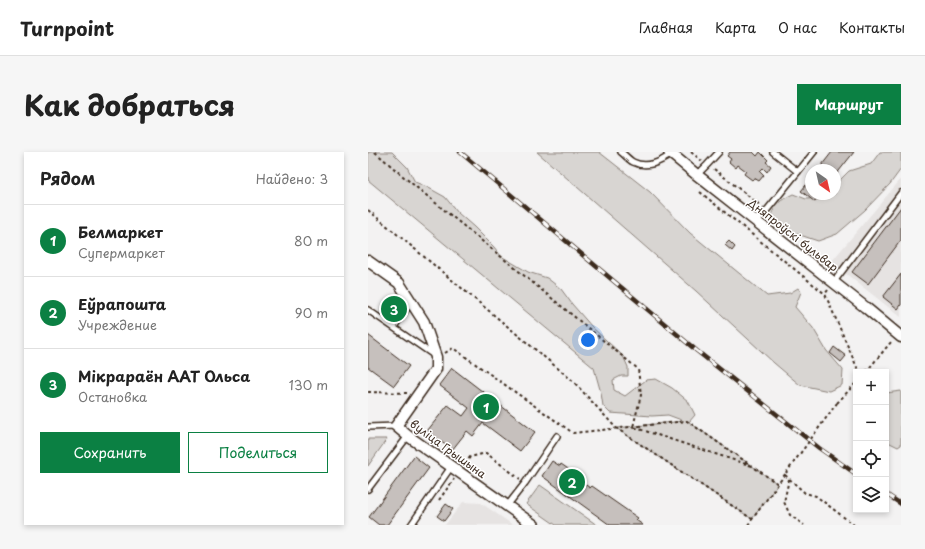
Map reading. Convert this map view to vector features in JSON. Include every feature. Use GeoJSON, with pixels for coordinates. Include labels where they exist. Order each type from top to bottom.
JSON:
{"type":"FeatureCollection","features":[{"type":"Feature","properties":{"kind":"street","name":"Дняпроўскі бульвар"},"geometry":{"type":"LineString","coordinates":[[671,153],[696,175],[899,336]]}},
{"type":"Feature","properties":{"kind":"street"},"geometry":{"type":"LineString","coordinates":[[368,261],[399,283],[424,322],[436,357]]}},
{"type":"Feature","properties":{"kind":"street","name":"вуліца Грышына"},"geometry":{"type":"LineString","coordinates":[[436,357],[436,369],[396,426],[451,467],[534,525]]}},
{"type":"Feature","properties":{"kind":"lane"},"geometry":{"type":"LineString","coordinates":[[621,152],[633,162],[644,165],[652,165],[662,161],[671,153]]}},
{"type":"Feature","properties":{"kind":"lane"},"geometry":{"type":"LineString","coordinates":[[696,175],[719,152]]}},
{"type":"Feature","properties":{"kind":"lane"},"geometry":{"type":"LineString","coordinates":[[773,152],[798,172]]}},
{"type":"Feature","properties":{"kind":"lane"},"geometry":{"type":"LineString","coordinates":[[756,222],[814,152]]}},
{"type":"Feature","properties":{"kind":"lane"},"geometry":{"type":"LineString","coordinates":[[833,283],[901,193]]}},
{"type":"Feature","properties":{"kind":"lane"},"geometry":{"type":"LineString","coordinates":[[394,327],[411,302]]}},
{"type":"Feature","properties":{"kind":"lane"},"geometry":{"type":"LineString","coordinates":[[368,310],[436,357]]}},
{"type":"Feature","properties":{"kind":"lane"},"geometry":{"type":"LineString","coordinates":[[368,427],[396,426]]}},
{"type":"Feature","properties":{"kind":"lane"},"geometry":{"type":"LineString","coordinates":[[368,489],[408,436]]}},
{"type":"Feature","properties":{"kind":"lane"},"geometry":{"type":"LineString","coordinates":[[507,506],[525,483],[557,436]]}},
{"type":"Feature","properties":{"kind":"lane"},"geometry":{"type":"LineString","coordinates":[[411,525],[451,467]]}},
{"type":"Feature","properties":{"kind":"path"},"geometry":{"type":"LineString","coordinates":[[376,152],[410,182],[638,369],[641,395],[634,426]]}},
{"type":"Feature","properties":{"kind":"path"},"geometry":{"type":"LineString","coordinates":[[691,152],[767,210]]}},
{"type":"Feature","properties":{"kind":"path"},"geometry":{"type":"LineString","coordinates":[[698,190],[825,294],[858,369]]}},
{"type":"Feature","properties":{"kind":"path"},"geometry":{"type":"LineString","coordinates":[[368,210],[574,381],[616,428],[752,519]]}},
{"type":"Feature","properties":{"kind":"path"},"geometry":{"type":"LineString","coordinates":[[825,294],[833,283]]}},
{"type":"Feature","properties":{"kind":"path"},"geometry":{"type":"LineString","coordinates":[[869,369],[899,336]]}},
{"type":"Feature","properties":{"kind":"path"},"geometry":{"type":"LineString","coordinates":[[436,357],[453,348],[573,433],[687,421],[778,484]]}},
{"type":"Feature","properties":{"kind":"path"},"geometry":{"type":"LineString","coordinates":[[748,525],[836,403],[853,386]]}},
{"type":"Feature","properties":{"kind":"path"},"geometry":{"type":"LineString","coordinates":[[368,392],[419,393]]}},
{"type":"Feature","properties":{"kind":"path"},"geometry":{"type":"LineString","coordinates":[[634,426],[752,466]]}},
{"type":"Feature","properties":{"kind":"path"},"geometry":{"type":"LineString","coordinates":[[786,474],[789,479],[805,493],[816,496],[854,525]]}},
{"type":"Feature","properties":{"kind":"path"},"geometry":{"type":"LineString","coordinates":[[789,479],[784,502],[790,515],[804,525]]}},
{"type":"Feature","properties":{"kind":"shaded area"},"geometry":{"type":"Polygon","coordinates":[[[368,152],[392,152],[407,167],[415,182],[445,197],[458,213],[494,247],[501,256],[528,272],[547,278],[561,289],[592,327],[623,356],[628,367],[628,376],[621,376],[613,380],[614,390],[625,396],[646,380],[656,379],[672,388],[688,401],[695,415],[689,422],[778,484],[752,519],[616,428],[684,421],[668,415],[652,416],[610,413],[603,406],[594,368],[368,180],[368,152]]]}},
{"type":"Feature","properties":{"kind":"shaded area"},"geometry":{"type":"Polygon","coordinates":[[[537,152],[599,152],[650,192],[690,233],[767,296],[790,293],[798,288],[801,292],[795,307],[813,328],[826,350],[843,370],[842,385],[829,391],[800,385],[696,291],[537,152]]]}},
{"type":"Feature","properties":{"kind":"shaded area"},"geometry":{"type":"Polygon","coordinates":[[[880,152],[901,152],[901,169],[890,184],[865,210],[837,234],[818,241],[782,229],[770,218],[778,203],[793,194],[805,199],[805,200],[841,200],[841,179],[849,171],[871,164],[880,152]]]}},
{"type":"Feature","properties":{"kind":"shaded area"},"geometry":{"type":"Polygon","coordinates":[[[901,179],[901,317],[831,262],[901,179]]]}},
{"type":"Feature","properties":{"kind":"shaded area"},"geometry":{"type":"Polygon","coordinates":[[[901,391],[901,445],[898,447],[889,442],[889,393],[901,391]]]}},
{"type":"Feature","properties":{"kind":"shaded area"},"geometry":{"type":"Polygon","coordinates":[[[368,439],[387,439],[368,466],[368,439]]]}},
{"type":"Feature","properties":{"kind":"shaded area"},"geometry":{"type":"Polygon","coordinates":[[[540,485],[597,525],[556,525],[526,504],[540,485]]]}},
{"type":"Feature","properties":{"kind":"shaded area"},"geometry":{"type":"Polygon","coordinates":[[[463,502],[481,503],[513,525],[445,525],[463,502]]]}},
{"type":"Feature","properties":{"kind":"building"},"geometry":{"type":"Polygon","coordinates":[[[730,152],[753,152],[757,156],[760,152],[768,160],[766,162],[771,166],[767,172],[763,168],[760,171],[764,175],[759,181],[754,178],[752,180],[744,174],[746,171],[738,165],[736,168],[729,162],[731,159],[727,156],[730,152]]]}},
{"type":"Feature","properties":{"kind":"building"},"geometry":{"type":"Polygon","coordinates":[[[832,152],[854,152],[841,168],[841,164],[823,164],[832,152]]]}},
{"type":"Feature","properties":{"kind":"building"},"geometry":{"type":"Polygon","coordinates":[[[805,186],[805,194],[801,191],[805,186]]]}},
{"type":"Feature","properties":{"kind":"building"},"geometry":{"type":"Polygon","coordinates":[[[901,207],[901,240],[868,284],[852,272],[901,207]]]}},
{"type":"Feature","properties":{"kind":"building"},"geometry":{"type":"Polygon","coordinates":[[[729,241],[735,247],[732,251],[725,245],[729,241]]]}},
{"type":"Feature","properties":{"kind":"building"},"geometry":{"type":"Polygon","coordinates":[[[901,274],[901,305],[898,309],[883,297],[901,274]]]}},
{"type":"Feature","properties":{"kind":"building"},"geometry":{"type":"Polygon","coordinates":[[[368,335],[409,366],[394,386],[368,367],[368,335]]]}},
{"type":"Feature","properties":{"kind":"building"},"geometry":{"type":"Polygon","coordinates":[[[834,347],[846,356],[841,362],[830,353],[834,347]]]}},
{"type":"Feature","properties":{"kind":"building"},"geometry":{"type":"Polygon","coordinates":[[[452,368],[535,432],[520,451],[483,423],[473,436],[467,431],[452,450],[427,431],[448,405],[463,416],[469,408],[439,385],[452,368]]]}},
{"type":"Feature","properties":{"kind":"building"},"geometry":{"type":"Polygon","coordinates":[[[414,456],[429,468],[387,525],[379,525],[369,517],[414,456]]]}},
{"type":"Feature","properties":{"kind":"building"},"geometry":{"type":"Polygon","coordinates":[[[552,461],[560,466],[561,464],[577,475],[575,477],[590,488],[592,486],[638,518],[636,520],[643,525],[610,525],[542,476],[552,461]]]}},
{"type":"Feature","properties":{"kind":"building"},"geometry":{"type":"Polygon","coordinates":[[[446,504],[453,509],[444,521],[437,516],[446,504]]]}},
{"type":"Feature","properties":{"kind":"railway"},"geometry":{"type":"LineString","coordinates":[[460,152],[697,351],[819,448],[853,472]]}},
{"type":"Feature","properties":{"kind":"railway"},"geometry":{"type":"LineString","coordinates":[[889,496],[901,504]]}},
{"type":"Feature","properties":{"kind":"place","name":"Мікрараён ААТ Ольса"},"geometry":{"type":"Point","coordinates":[394,309]}},
{"type":"Feature","properties":{"kind":"place","name":"Белмаркет"},"geometry":{"type":"Point","coordinates":[486,407]}},
{"type":"Feature","properties":{"kind":"place","name":"Еўрапошта"},"geometry":{"type":"Point","coordinates":[572,482]}}]}
